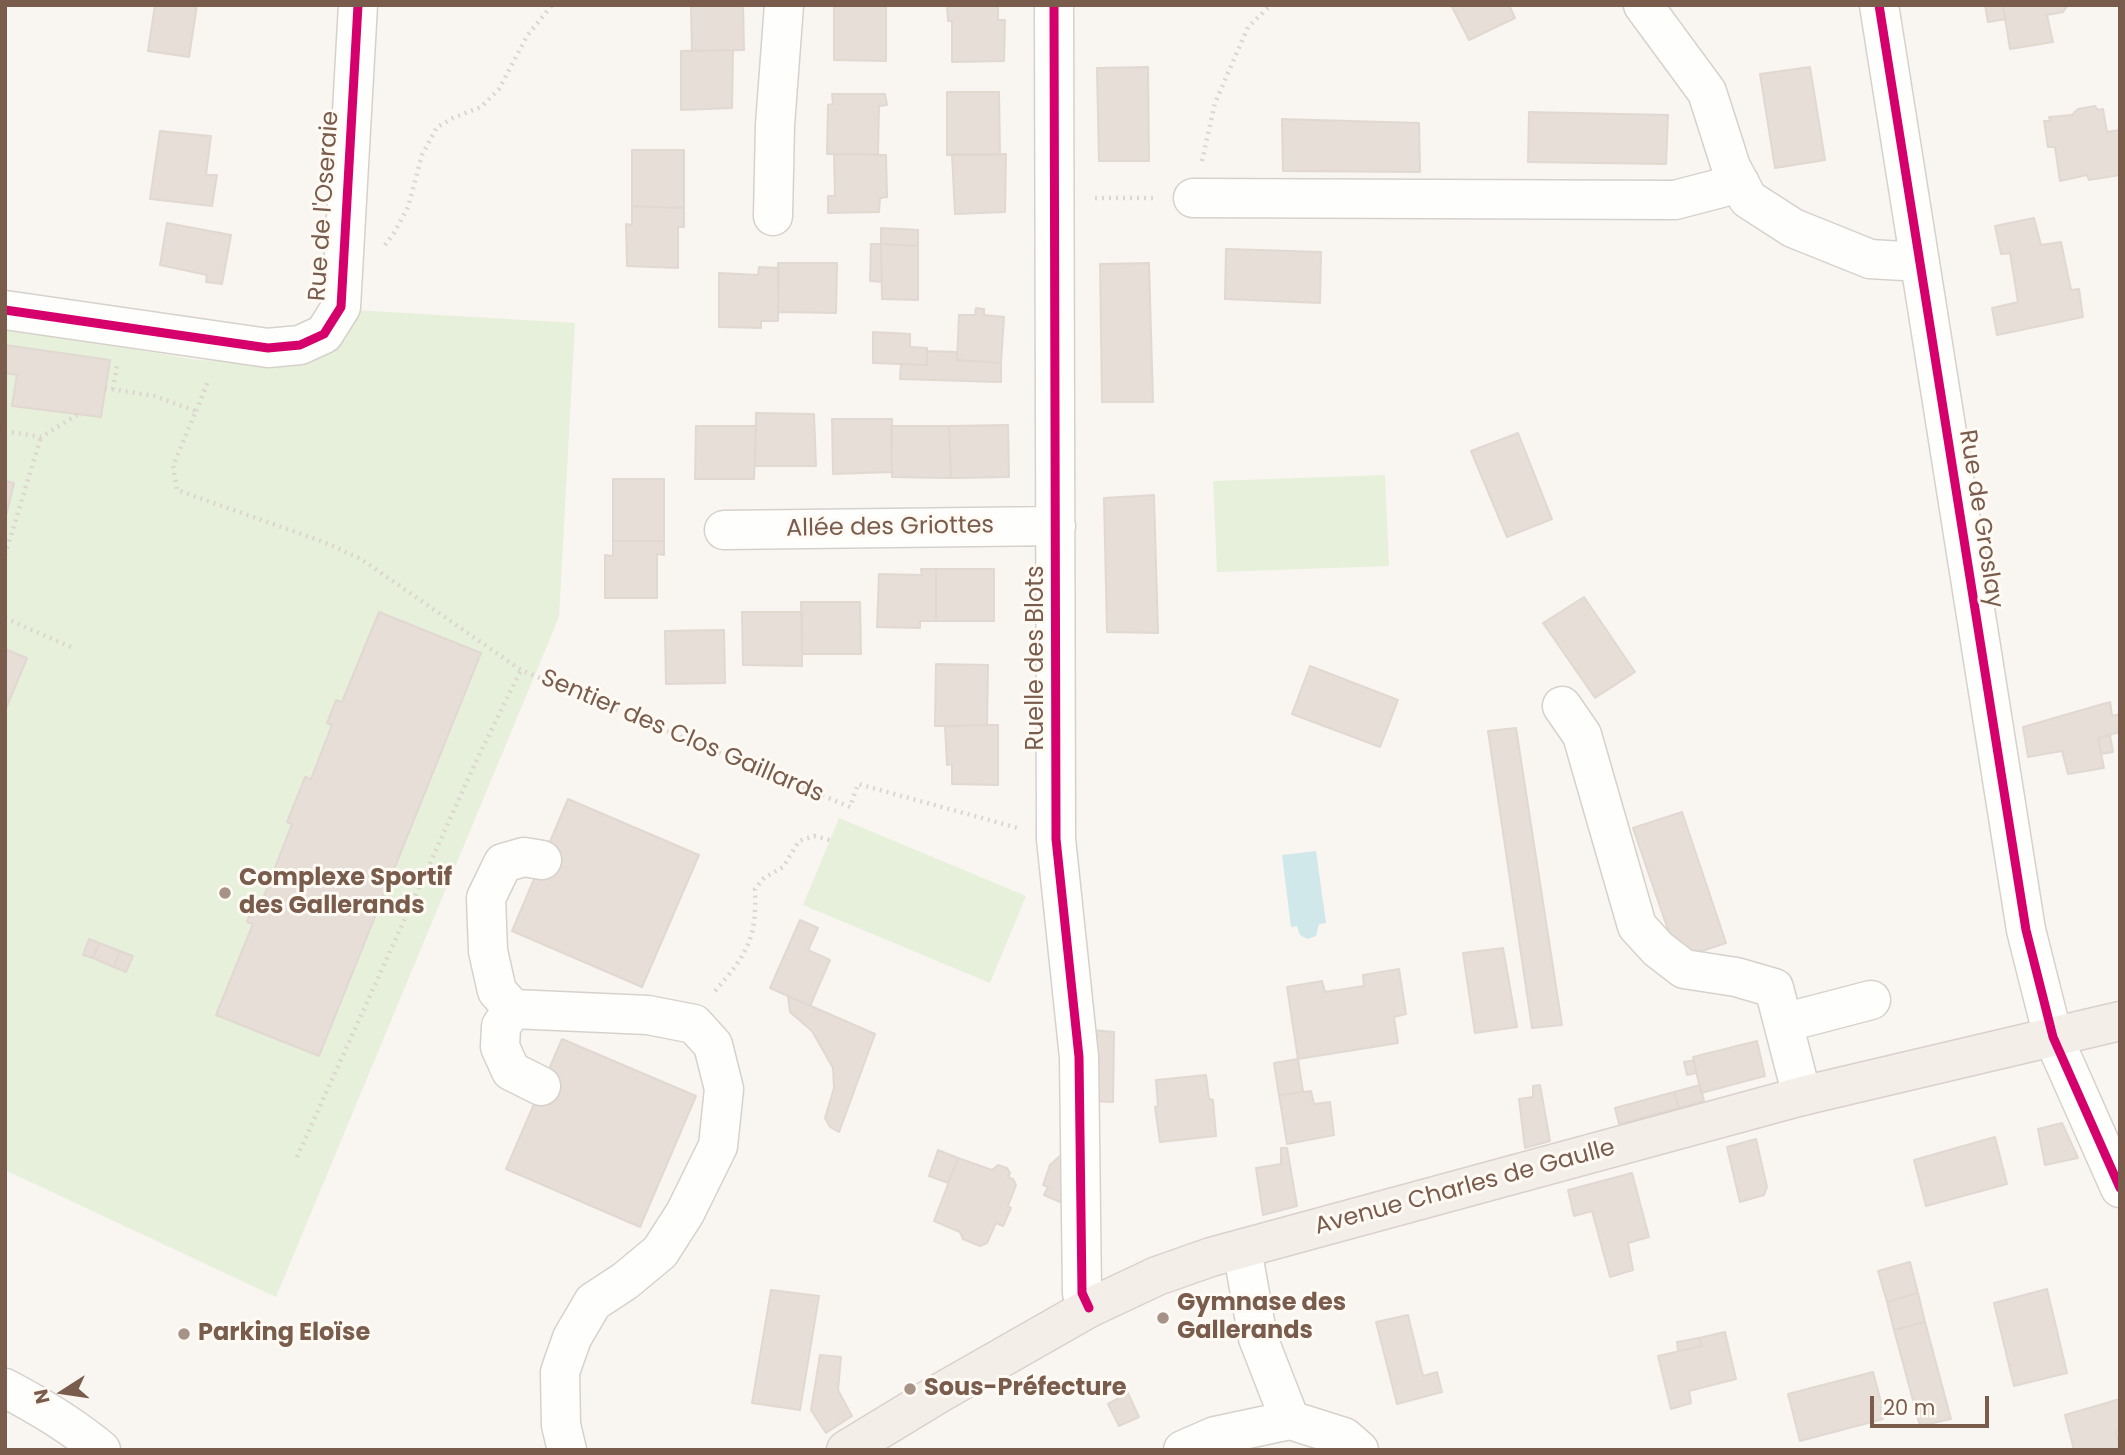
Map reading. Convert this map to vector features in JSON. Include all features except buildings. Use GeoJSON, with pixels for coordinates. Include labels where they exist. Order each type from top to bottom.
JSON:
{"type":"FeatureCollection","features":[{"type":"Feature","properties":{"kind":"main road","name":"Avenue Charles de Gaulle"},"geometry":{"type":"LineString","coordinates":[[846,1450],[1089,1308],[1157,1276],[1242,1249],[1802,1096],[2120,1021]]}},
{"type":"Feature","properties":{"kind":"street","name":"Rue de l'Oseraie"},"geometry":{"type":"LineString","coordinates":[[5,310],[268,348],[300,345],[324,334],[341,307],[358,5]]}},
{"type":"Feature","properties":{"kind":"street"},"geometry":{"type":"LineString","coordinates":[[773,216],[775,125],[784,5]]}},
{"type":"Feature","properties":{"kind":"street","name":"Ruelle des Blots"},"geometry":{"type":"LineString","coordinates":[[1054,5],[1056,839],[1079,1057],[1082,1293],[1089,1308]]}},
{"type":"Feature","properties":{"kind":"street"},"geometry":{"type":"LineString","coordinates":[[1643,5],[1707,92],[1731,167],[1748,199],[1793,228],[1870,258],[1920,262]]}},
{"type":"Feature","properties":{"kind":"street","name":"Rue de Groslay"},"geometry":{"type":"LineString","coordinates":[[1879,5],[2026,930],[2053,1037],[2120,1188]]}},
{"type":"Feature","properties":{"kind":"street"},"geometry":{"type":"LineString","coordinates":[[1193,198],[1675,200],[1740,183]]}},
{"type":"Feature","properties":{"kind":"street","name":"Allée des Griottes"},"geometry":{"type":"LineString","coordinates":[[724,530],[1056,526]]}},
{"type":"Feature","properties":{"kind":"street"},"geometry":{"type":"LineString","coordinates":[[1562,706],[1582,735],[1637,926],[1658,949],[1684,969],[1736,977],[1774,988],[1802,1096]]}},
{"type":"Feature","properties":{"kind":"street"},"geometry":{"type":"LineString","coordinates":[[542,860],[524,857],[502,863],[486,898],[488,951],[496,991],[513,1009],[648,1015],[694,1024],[713,1045],[724,1089],[718,1146],[685,1213],[660,1252],[625,1281],[593,1302],[572,1338],[560,1372],[561,1425],[567,1450]]}},
{"type":"Feature","properties":{"kind":"street"},"geometry":{"type":"LineString","coordinates":[[1783,1023],[1871,1000]]}},
{"type":"Feature","properties":{"kind":"street"},"geometry":{"type":"LineString","coordinates":[[513,1009],[501,1026],[500,1047],[511,1071],[541,1086]]}},
{"type":"Feature","properties":{"kind":"street"},"geometry":{"type":"LineString","coordinates":[[1242,1249],[1258,1338],[1290,1420]]}},
{"type":"Feature","properties":{"kind":"street"},"geometry":{"type":"LineString","coordinates":[[5,1388],[41,1407],[101,1450]]}},
{"type":"Feature","properties":{"kind":"street"},"geometry":{"type":"LineString","coordinates":[[1183,1450],[1215,1436],[1290,1420],[1344,1437],[1359,1450]]}},
{"type":"Feature","properties":{"kind":"path"},"geometry":{"type":"LineString","coordinates":[[342,282],[368,266],[394,233],[408,207],[422,155],[437,127],[481,107],[499,89],[527,36],[552,5]]}},
{"type":"Feature","properties":{"kind":"path"},"geometry":{"type":"LineString","coordinates":[[1054,198],[1193,198],[1215,103],[1248,27],[1271,5]]}},
{"type":"Feature","properties":{"kind":"path"},"geometry":{"type":"LineString","coordinates":[[5,431],[41,437],[77,415]]}},
{"type":"Feature","properties":{"kind":"path"},"geometry":{"type":"LineString","coordinates":[[5,555],[41,437]]}},
{"type":"Feature","properties":{"kind":"path"},"geometry":{"type":"LineString","coordinates":[[5,618],[73,648]]}},
{"type":"Feature","properties":{"kind":"path"},"geometry":{"type":"LineString","coordinates":[[297,1157],[472,770],[521,670]]}},
{"type":"Feature","properties":{"kind":"path"},"geometry":{"type":"LineString","coordinates":[[694,1024],[708,998],[748,950],[756,917],[755,889],[764,878],[783,867],[799,841],[814,836],[830,840]]}},
{"type":"Feature","properties":{"kind":"green space","name":"Complexe Sportif des Gallerands"},"geometry":{"type":"Polygon","coordinates":[[[354,310],[575,323],[559,617],[276,1297],[5,1170],[5,328],[198,360],[308,364],[339,347],[347,337],[354,310]]]}},
{"type":"Feature","properties":{"kind":"green space"},"geometry":{"type":"Polygon","coordinates":[[[1385,475],[1389,566],[1217,572],[1213,481],[1385,475]]]}},
{"type":"Feature","properties":{"kind":"green space"},"geometry":{"type":"Polygon","coordinates":[[[839,818],[1026,896],[990,983],[803,905],[839,818]]]}},
{"type":"Feature","properties":{"kind":"water"},"geometry":{"type":"Polygon","coordinates":[[[1316,851],[1326,923],[1319,924],[1316,936],[1307,939],[1300,935],[1297,926],[1291,927],[1282,855],[1316,851]]]}},
{"type":"Feature","properties":{"kind":"cycle path"},"geometry":{"type":"LineString","coordinates":[[5,310],[268,348],[300,345],[324,334],[341,307],[358,5]]}},
{"type":"Feature","properties":{"kind":"cycle path"},"geometry":{"type":"LineString","coordinates":[[1054,5],[1056,839],[1079,1057],[1082,1293],[1089,1308]]}},
{"type":"Feature","properties":{"kind":"cycle path"},"geometry":{"type":"LineString","coordinates":[[1879,5],[2026,930],[2053,1037],[2120,1188]]}},
{"type":"Feature","properties":{"kind":"place","name":"Complexe Sportif des Gallerands"},"geometry":{"type":"Point","coordinates":[225,893]}},
{"type":"Feature","properties":{"kind":"place","name":"Gymnase des Gallerands"},"geometry":{"type":"Point","coordinates":[1163,1318]}},
{"type":"Feature","properties":{"kind":"place","name":"Parking Eloïse"},"geometry":{"type":"Point","coordinates":[184,1334]}},
{"type":"Feature","properties":{"kind":"place","name":"Sous-Préfecture"},"geometry":{"type":"Point","coordinates":[910,1389]}}]}
